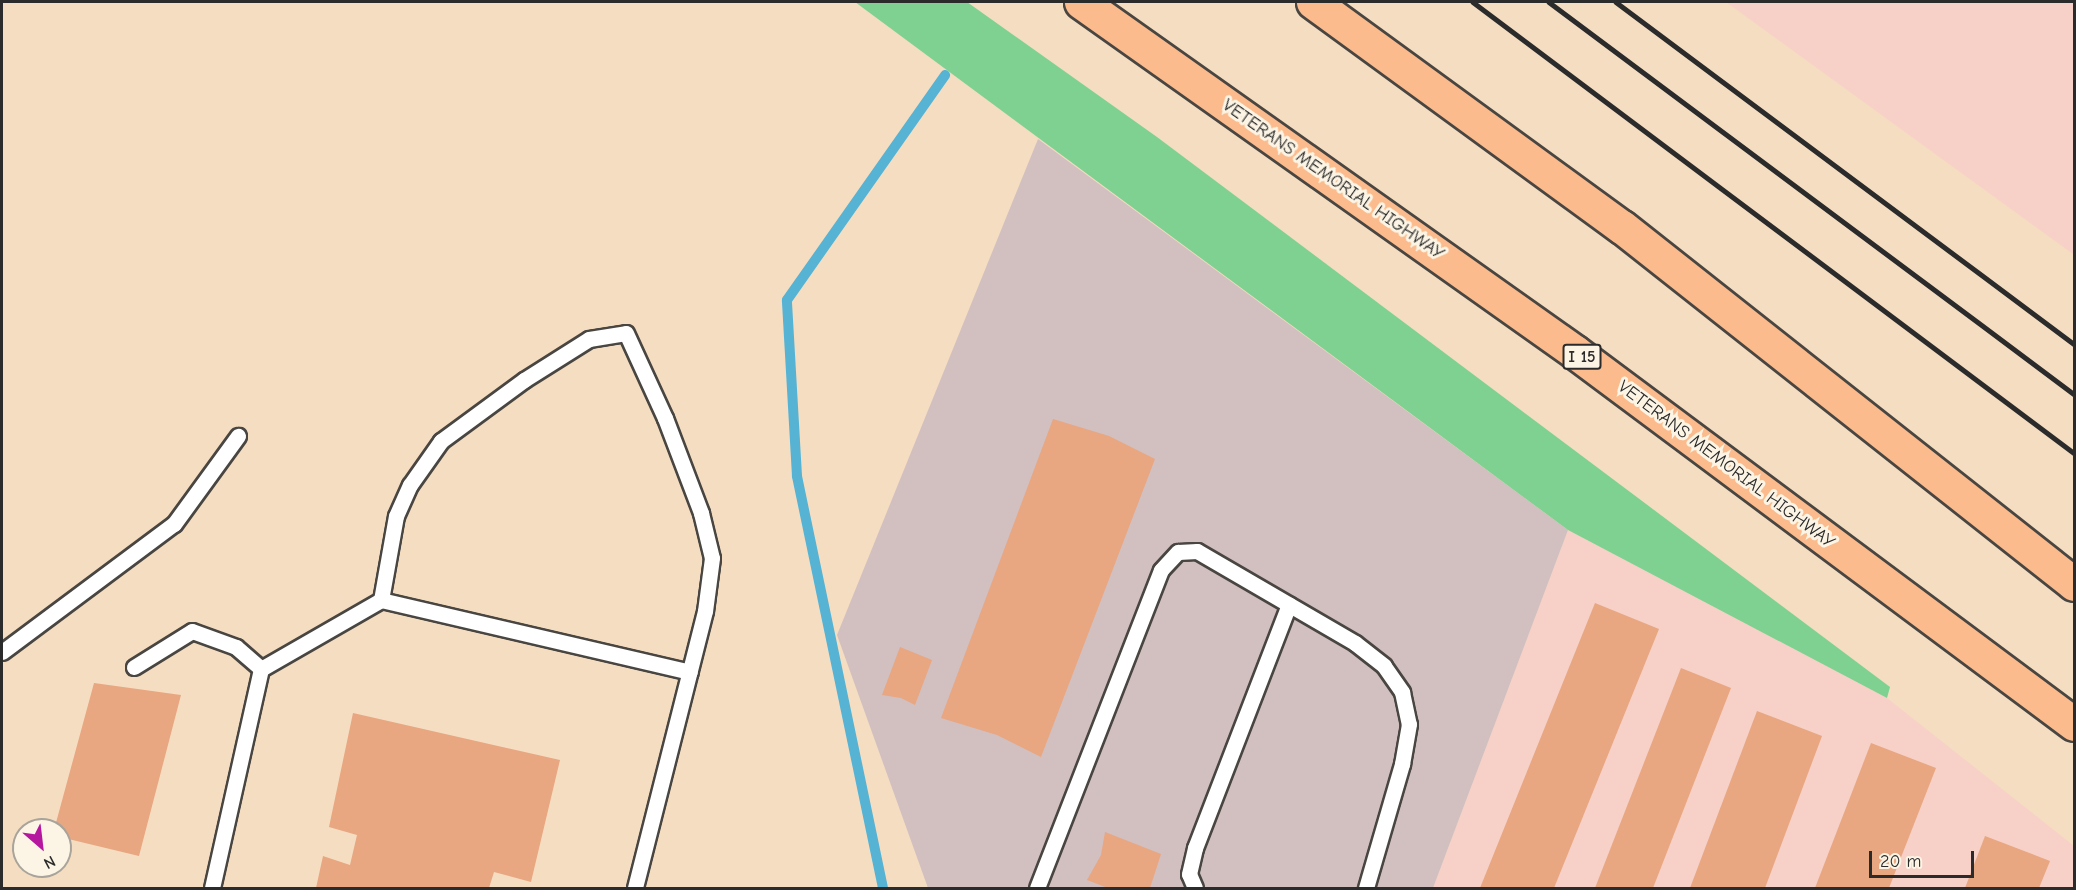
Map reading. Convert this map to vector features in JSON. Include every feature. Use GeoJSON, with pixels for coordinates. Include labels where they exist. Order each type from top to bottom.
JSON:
{"type":"FeatureCollection","features":[{"type":"Feature","properties":{"kind":"highway","name":"VETERANS MEMORIAL HIGHWAY"},"geometry":{"type":"LineString","coordinates":[[1081,2],[1575,352],[2074,724]]}},
{"type":"Feature","properties":{"kind":"highway"},"geometry":{"type":"LineString","coordinates":[[1313,2],[1622,227],[2074,584]]}},
{"type":"Feature","properties":{"kind":"lane"},"geometry":{"type":"LineString","coordinates":[[381,600],[396,516],[410,485],[441,441],[524,380],[589,339],[626,333],[665,418],[701,513],[712,558],[705,611],[635,888]]}},
{"type":"Feature","properties":{"kind":"lane"},"geometry":{"type":"LineString","coordinates":[[2,652],[174,524],[238,436]]}},
{"type":"Feature","properties":{"kind":"lane"},"geometry":{"type":"LineString","coordinates":[[1037,888],[1161,570],[1178,552],[1197,551],[1377,660],[1402,692],[1408,724],[1402,764],[1366,888]]}},
{"type":"Feature","properties":{"kind":"lane"},"geometry":{"type":"LineString","coordinates":[[212,888],[261,669],[381,600],[690,672]]}},
{"type":"Feature","properties":{"kind":"lane"},"geometry":{"type":"LineString","coordinates":[[1196,888],[1190,874],[1195,848],[1289,605]]}},
{"type":"Feature","properties":{"kind":"lane"},"geometry":{"type":"LineString","coordinates":[[134,667],[192,631],[236,647],[261,669]]}},
{"type":"Feature","properties":{"kind":"shaded area"},"geometry":{"type":"Polygon","coordinates":[[[1726,2],[2074,2],[2073,254],[1726,2]]]}},
{"type":"Feature","properties":{"kind":"shaded area"},"geometry":{"type":"Polygon","coordinates":[[[1038,139],[1568,530],[1433,888],[928,888],[837,635],[1038,139]]]}},
{"type":"Feature","properties":{"kind":"shaded area"},"geometry":{"type":"Polygon","coordinates":[[[1568,530],[1887,698],[2074,846],[2074,888],[1433,888],[1568,530]]]}},
{"type":"Feature","properties":{"kind":"green space"},"geometry":{"type":"Polygon","coordinates":[[[855,2],[967,2],[1157,137],[1890,687],[1887,698],[1568,530],[855,2]]]}},
{"type":"Feature","properties":{"kind":"building"},"geometry":{"type":"Polygon","coordinates":[[[1053,419],[1109,436],[1155,459],[1041,757],[997,735],[941,718],[1053,419]]]}},
{"type":"Feature","properties":{"kind":"building"},"geometry":{"type":"Polygon","coordinates":[[[1595,603],[1659,629],[1554,888],[1480,888],[1595,603]]]}},
{"type":"Feature","properties":{"kind":"building"},"geometry":{"type":"Polygon","coordinates":[[[900,647],[932,660],[915,705],[901,698],[882,695],[900,647]]]}},
{"type":"Feature","properties":{"kind":"building"},"geometry":{"type":"Polygon","coordinates":[[[1681,668],[1731,688],[1653,888],[1595,888],[1681,668]]]}},
{"type":"Feature","properties":{"kind":"building"},"geometry":{"type":"Polygon","coordinates":[[[94,683],[181,695],[139,856],[72,840],[72,818],[57,818],[94,683]]]}},
{"type":"Feature","properties":{"kind":"building"},"geometry":{"type":"Polygon","coordinates":[[[1757,711],[1822,736],[1765,888],[1690,888],[1757,711]]]}},
{"type":"Feature","properties":{"kind":"building"},"geometry":{"type":"Polygon","coordinates":[[[353,713],[560,760],[531,882],[494,872],[489,888],[316,888],[323,856],[350,865],[357,835],[329,827],[353,713]]]}},
{"type":"Feature","properties":{"kind":"building"},"geometry":{"type":"Polygon","coordinates":[[[1871,743],[1936,768],[1889,888],[1815,888],[1871,743]]]}},
{"type":"Feature","properties":{"kind":"building"},"geometry":{"type":"Polygon","coordinates":[[[1105,832],[1161,854],[1150,888],[1108,888],[1087,880],[1101,855],[1105,832]]]}},
{"type":"Feature","properties":{"kind":"building"},"geometry":{"type":"Polygon","coordinates":[[[1985,836],[2050,861],[2039,888],[1965,888],[1985,836]]]}},
{"type":"Feature","properties":{"kind":"waterway"},"geometry":{"type":"LineString","coordinates":[[883,888],[797,476],[787,300],[945,75]]}},
{"type":"Feature","properties":{"kind":"railway"},"geometry":{"type":"LineString","coordinates":[[1473,2],[2074,453]]}},
{"type":"Feature","properties":{"kind":"railway"},"geometry":{"type":"LineString","coordinates":[[1549,2],[2074,394]]}},
{"type":"Feature","properties":{"kind":"railway"},"geometry":{"type":"LineString","coordinates":[[1616,2],[2074,344]]}}]}
